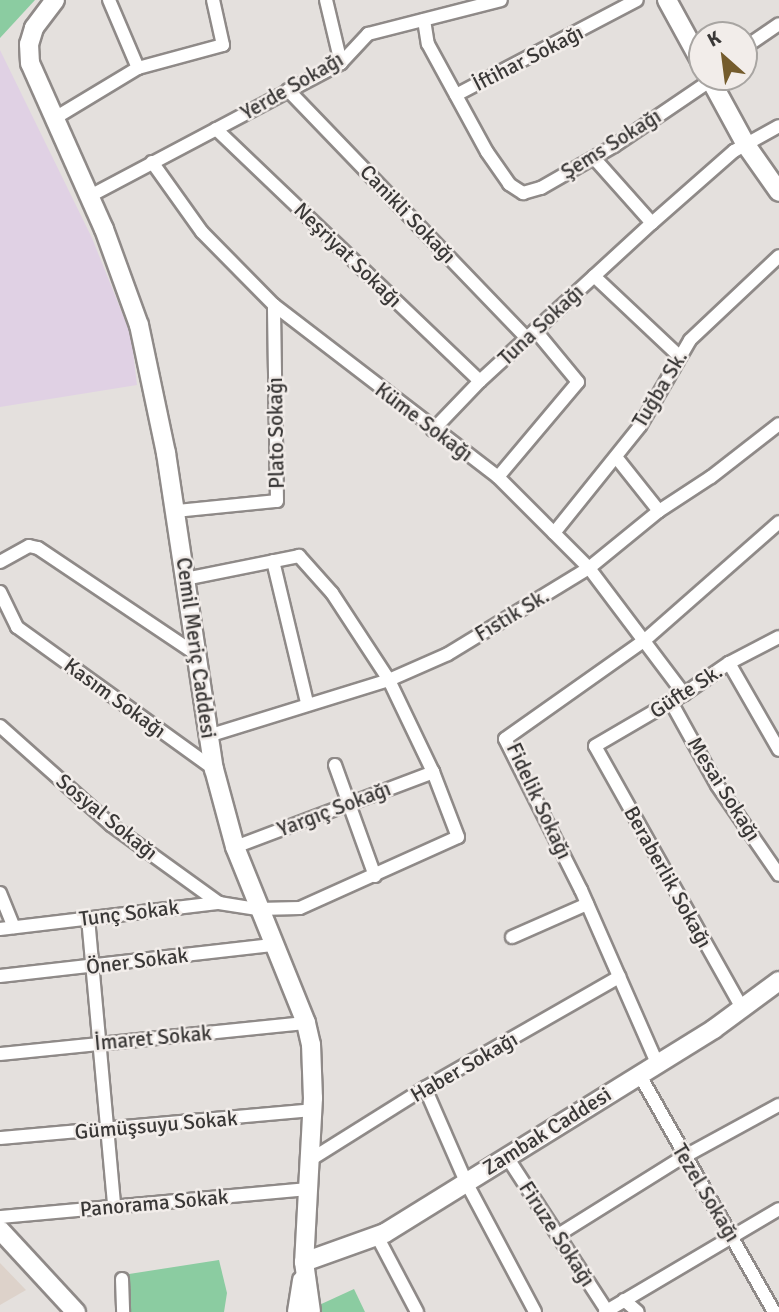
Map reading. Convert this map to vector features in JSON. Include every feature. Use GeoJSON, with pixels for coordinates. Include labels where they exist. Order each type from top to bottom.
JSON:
{"type":"FeatureCollection","features":[{"type":"Feature","properties":{"kind":"street","name":"Cemil Meriç Caddesi"},"geometry":{"type":"LineString","coordinates":[[55,0],[36,21],[28,53],[32,72],[90,195],[126,284],[145,343],[176,511],[214,769],[235,847],[306,1023],[313,1055],[309,1189],[300,1311]]}},
{"type":"Feature","properties":{"kind":"street"},"geometry":{"type":"LineString","coordinates":[[109,0],[138,68]]}},
{"type":"Feature","properties":{"kind":"street"},"geometry":{"type":"LineString","coordinates":[[55,118],[138,68],[223,44],[213,0]]}},
{"type":"Feature","properties":{"kind":"street"},"geometry":{"type":"LineString","coordinates":[[326,0],[341,63]]}},
{"type":"Feature","properties":{"kind":"street","name":"Yerde Sokağı"},"geometry":{"type":"LineString","coordinates":[[90,195],[341,63],[368,34],[500,0]]}},
{"type":"Feature","properties":{"kind":"street","name":"İftihar Sokağı"},"geometry":{"type":"LineString","coordinates":[[456,95],[637,0]]}},
{"type":"Feature","properties":{"kind":"street"},"geometry":{"type":"LineString","coordinates":[[667,0],[688,39]]}},
{"type":"Feature","properties":{"kind":"street"},"geometry":{"type":"LineString","coordinates":[[424,20],[428,44],[456,95]]}},
{"type":"Feature","properties":{"kind":"street"},"geometry":{"type":"LineString","coordinates":[[758,38],[779,24]]}},
{"type":"Feature","properties":{"kind":"street","name":"Şems Sokağı"},"geometry":{"type":"LineString","coordinates":[[456,95],[487,152],[509,184],[523,193],[541,188],[594,158],[688,88]]}},
{"type":"Feature","properties":{"kind":"street","name":"Canikli Sokağı"},"geometry":{"type":"LineString","coordinates":[[288,90],[578,382],[498,477]]}},
{"type":"Feature","properties":{"kind":"street"},"geometry":{"type":"LineString","coordinates":[[716,91],[746,145],[779,192]]}},
{"type":"Feature","properties":{"kind":"street","name":"Tuna Sokağı"},"geometry":{"type":"LineString","coordinates":[[433,430],[480,381],[652,223],[734,151],[779,125]]}},
{"type":"Feature","properties":{"kind":"street","name":"Neşriyat Sokağı"},"geometry":{"type":"LineString","coordinates":[[216,129],[480,381]]}},
{"type":"Feature","properties":{"kind":"street"},"geometry":{"type":"LineString","coordinates":[[594,158],[652,223]]}},
{"type":"Feature","properties":{"kind":"street","name":"Küme Sokağı"},"geometry":{"type":"LineString","coordinates":[[152,162],[202,232],[274,305],[433,430],[498,477],[589,568],[646,639],[684,694]]}},
{"type":"Feature","properties":{"kind":"street","name":"Tuğba Sk."},"geometry":{"type":"LineString","coordinates":[[554,533],[640,426],[690,340],[779,257]]}},
{"type":"Feature","properties":{"kind":"street"},"geometry":{"type":"LineString","coordinates":[[594,276],[679,356]]}},
{"type":"Feature","properties":{"kind":"street","name":"Plato Sokağı"},"geometry":{"type":"LineString","coordinates":[[176,511],[277,501],[274,305]]}},
{"type":"Feature","properties":{"kind":"street","name":"Fıstık Sk."},"geometry":{"type":"LineString","coordinates":[[208,736],[307,703],[389,680],[449,654],[589,568],[659,510],[711,477],[779,424]]}},
{"type":"Feature","properties":{"kind":"street"},"geometry":{"type":"LineString","coordinates":[[616,457],[659,510]]}},
{"type":"Feature","properties":{"kind":"street"},"geometry":{"type":"LineString","coordinates":[[646,639],[779,522]]}},
{"type":"Feature","properties":{"kind":"street"},"geometry":{"type":"LineString","coordinates":[[0,562],[29,546],[38,548],[197,655]]}},
{"type":"Feature","properties":{"kind":"street"},"geometry":{"type":"LineString","coordinates":[[185,579],[299,556],[332,593],[389,680],[433,772]]}},
{"type":"Feature","properties":{"kind":"street"},"geometry":{"type":"LineString","coordinates":[[273,561],[307,703]]}},
{"type":"Feature","properties":{"kind":"street","name":"Kasım Sokağı"},"geometry":{"type":"LineString","coordinates":[[0,592],[17,627],[214,769]]}},
{"type":"Feature","properties":{"kind":"street","name":"Güfte Sk."},"geometry":{"type":"LineString","coordinates":[[594,746],[671,702],[729,663],[779,637]]}},
{"type":"Feature","properties":{"kind":"street","name":"Fidelik Sokağı"},"geometry":{"type":"LineString","coordinates":[[646,639],[505,739],[587,904],[657,1063]]}},
{"type":"Feature","properties":{"kind":"street"},"geometry":{"type":"LineString","coordinates":[[729,663],[779,750]]}},
{"type":"Feature","properties":{"kind":"street","name":"Mesai Sokağı"},"geometry":{"type":"LineString","coordinates":[[671,702],[717,785],[779,875]]}},
{"type":"Feature","properties":{"kind":"street","name":"Sosyal Sokağı"},"geometry":{"type":"LineString","coordinates":[[0,726],[111,825],[219,903]]}},
{"type":"Feature","properties":{"kind":"street","name":"Beraberlik Sokağı"},"geometry":{"type":"LineString","coordinates":[[594,746],[742,1008]]}},
{"type":"Feature","properties":{"kind":"street"},"geometry":{"type":"LineString","coordinates":[[335,765],[375,876]]}},
{"type":"Feature","properties":{"kind":"street","name":"Yargıç Sokağı"},"geometry":{"type":"LineString","coordinates":[[235,847],[433,772]]}},
{"type":"Feature","properties":{"kind":"street","name":"Tunç Sokak"},"geometry":{"type":"LineString","coordinates":[[0,929],[219,903],[258,909],[300,908],[457,837],[433,772]]}},
{"type":"Feature","properties":{"kind":"street"},"geometry":{"type":"LineString","coordinates":[[0,893],[14,927]]}},
{"type":"Feature","properties":{"kind":"street"},"geometry":{"type":"LineString","coordinates":[[512,936],[587,904]]}},
{"type":"Feature","properties":{"kind":"street"},"geometry":{"type":"LineString","coordinates":[[88,918],[114,1206]]}},
{"type":"Feature","properties":{"kind":"street","name":"Öner Sokak"},"geometry":{"type":"LineString","coordinates":[[0,976],[274,945]]}},
{"type":"Feature","properties":{"kind":"street","name":"Haber Sokağı"},"geometry":{"type":"LineString","coordinates":[[310,1160],[425,1088],[619,977]]}},
{"type":"Feature","properties":{"kind":"street","name":"Zambak Caddesi"},"geometry":{"type":"LineString","coordinates":[[304,1262],[377,1236],[657,1063],[779,981]]}},
{"type":"Feature","properties":{"kind":"street","name":"İmaret Sokak"},"geometry":{"type":"LineString","coordinates":[[0,1054],[306,1023]]}},
{"type":"Feature","properties":{"kind":"street","name":"Tezel Sokağı"},"geometry":{"type":"LineString","coordinates":[[639,1074],[683,1157],[732,1236],[774,1312]]}},
{"type":"Feature","properties":{"kind":"street"},"geometry":{"type":"LineString","coordinates":[[425,1088],[466,1182],[535,1312]]}},
{"type":"Feature","properties":{"kind":"street"},"geometry":{"type":"LineString","coordinates":[[558,1235],[683,1157],[779,1105]]}},
{"type":"Feature","properties":{"kind":"street","name":"Gümüşsuyu Sokak"},"geometry":{"type":"LineString","coordinates":[[0,1138],[313,1110]]}},
{"type":"Feature","properties":{"kind":"street","name":"Firuze Sokağı"},"geometry":{"type":"LineString","coordinates":[[507,1157],[606,1311]]}},
{"type":"Feature","properties":{"kind":"street","name":"Panorama Sokak"},"geometry":{"type":"LineString","coordinates":[[0,1217],[309,1189]]}},
{"type":"Feature","properties":{"kind":"street"},"geometry":{"type":"LineString","coordinates":[[606,1311],[779,1209]]}},
{"type":"Feature","properties":{"kind":"street"},"geometry":{"type":"LineString","coordinates":[[0,1230],[76,1312]]}},
{"type":"Feature","properties":{"kind":"street"},"geometry":{"type":"LineString","coordinates":[[377,1236],[417,1312]]}},
{"type":"Feature","properties":{"kind":"street"},"geometry":{"type":"LineString","coordinates":[[122,1279],[123,1312]]}},
{"type":"Feature","properties":{"kind":"street"},"geometry":{"type":"LineString","coordinates":[[624,1300],[638,1312]]}},
{"type":"Feature","properties":{"kind":"shaded area"},"geometry":{"type":"Polygon","coordinates":[[[0,50],[92,238],[131,335],[137,385],[0,407],[0,50]]]}},
{"type":"Feature","properties":{"kind":"shaded area"},"geometry":{"type":"Polygon","coordinates":[[[0,1263],[26,1290],[0,1305],[0,1263]]]}},
{"type":"Feature","properties":{"kind":"green space"},"geometry":{"type":"Polygon","coordinates":[[[0,0],[35,0],[0,38],[0,0]]]}},
{"type":"Feature","properties":{"kind":"green space"},"geometry":{"type":"Polygon","coordinates":[[[219,1260],[227,1293],[224,1312],[129,1312],[129,1274],[219,1260]]]}},
{"type":"Feature","properties":{"kind":"green space"},"geometry":{"type":"Polygon","coordinates":[[[354,1289],[365,1312],[317,1312],[317,1306],[354,1289]]]}}]}
